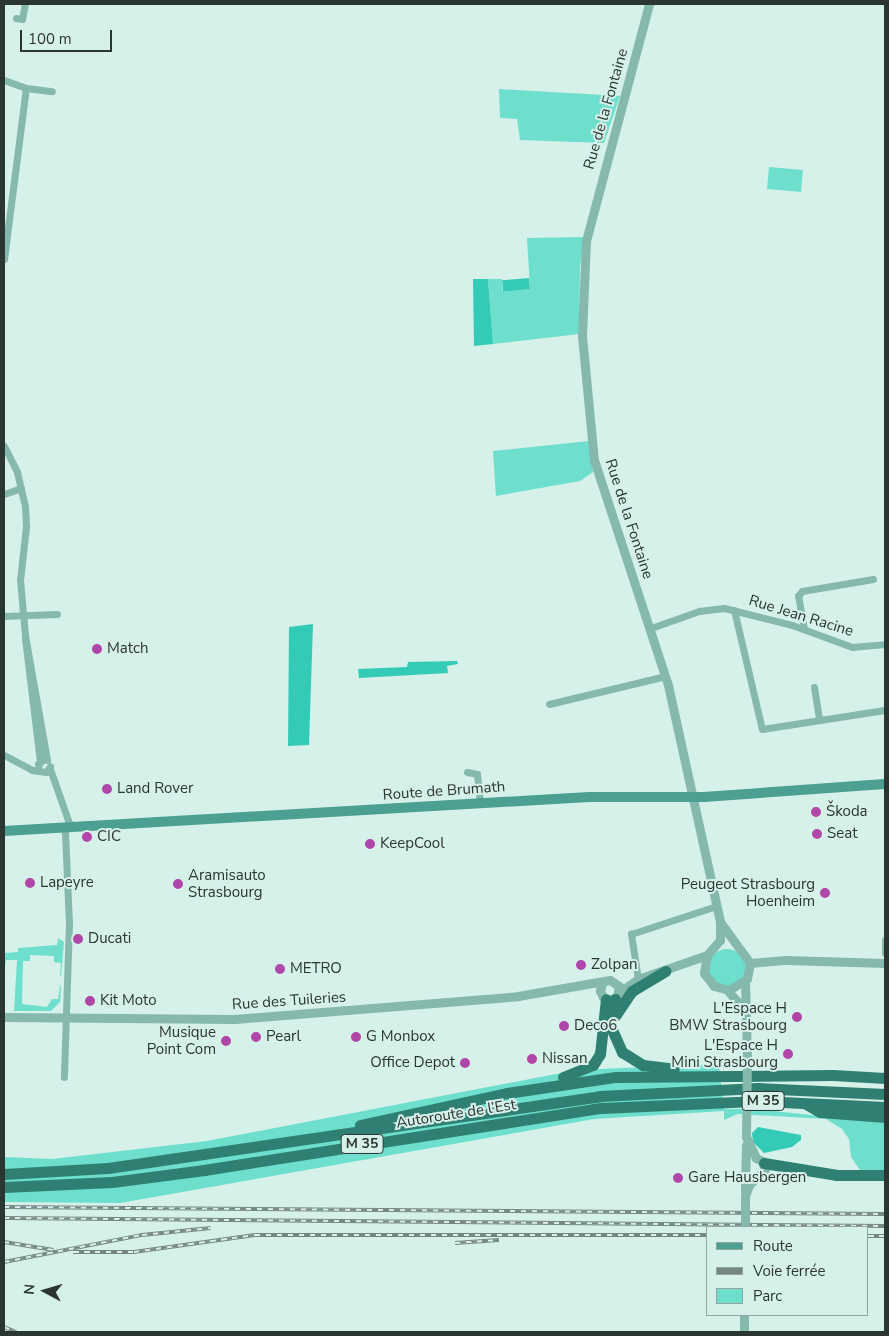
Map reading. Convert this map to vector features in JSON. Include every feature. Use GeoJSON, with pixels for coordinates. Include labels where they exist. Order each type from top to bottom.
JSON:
{"type":"FeatureCollection","features":[{"type":"Feature","properties":{"kind":"highway"},"geometry":{"type":"LineString","coordinates":[[612,1033],[615,1016],[626,997],[665,971]]}},
{"type":"Feature","properties":{"kind":"highway"},"geometry":{"type":"LineString","coordinates":[[610,996],[612,1033],[622,1052],[636,1062],[718,1075]]}},
{"type":"Feature","properties":{"kind":"highway"},"geometry":{"type":"LineString","coordinates":[[507,1093],[516,1088],[576,1074],[593,1065],[602,1046],[610,996]]}},
{"type":"Feature","properties":{"kind":"highway"},"geometry":{"type":"LineString","coordinates":[[350,1132],[363,1123],[507,1093],[616,1077],[718,1075],[885,1078]]}},
{"type":"Feature","properties":{"kind":"highway","name":"Autoroute de l’Est"},"geometry":{"type":"LineString","coordinates":[[4,1174],[108,1168],[548,1101],[649,1091],[758,1088],[885,1094]]}},
{"type":"Feature","properties":{"kind":"highway","name":"Autoroute de l’Est"},"geometry":{"type":"LineString","coordinates":[[4,1188],[112,1182],[204,1170],[602,1108],[705,1102],[805,1103],[885,1108]]}},
{"type":"Feature","properties":{"kind":"highway"},"geometry":{"type":"LineString","coordinates":[[805,1103],[820,1112],[885,1117]]}},
{"type":"Feature","properties":{"kind":"highway"},"geometry":{"type":"LineString","coordinates":[[753,1164],[837,1175],[885,1175]]}},
{"type":"Feature","properties":{"kind":"main road","name":"Route de Brumath"},"geometry":{"type":"LineString","coordinates":[[4,831],[589,797],[692,797],[885,784]]}},
{"type":"Feature","properties":{"kind":"street"},"geometry":{"type":"LineString","coordinates":[[16,18],[22,19],[24,4]]}},
{"type":"Feature","properties":{"kind":"street","name":"Rue de la Fontaine"},"geometry":{"type":"LineString","coordinates":[[649,4],[588,231],[582,313],[594,460],[666,676],[720,922],[720,940],[715,947]]}},
{"type":"Feature","properties":{"kind":"street"},"geometry":{"type":"LineString","coordinates":[[4,80],[26,88],[52,91]]}},
{"type":"Feature","properties":{"kind":"street"},"geometry":{"type":"LineString","coordinates":[[4,258],[26,88]]}},
{"type":"Feature","properties":{"kind":"street"},"geometry":{"type":"LineString","coordinates":[[4,446],[21,488],[26,526],[20,580],[41,766],[56,789]]}},
{"type":"Feature","properties":{"kind":"street"},"geometry":{"type":"LineString","coordinates":[[4,494],[21,488]]}},
{"type":"Feature","properties":{"kind":"street"},"geometry":{"type":"LineString","coordinates":[[804,629],[798,596],[802,591],[873,580]]}},
{"type":"Feature","properties":{"kind":"street","name":"Rue Jean Racine"},"geometry":{"type":"LineString","coordinates":[[651,628],[706,610],[734,610],[804,629],[852,647],[885,644]]}},
{"type":"Feature","properties":{"kind":"street"},"geometry":{"type":"LineString","coordinates":[[734,610],[762,729],[885,710]]}},
{"type":"Feature","properties":{"kind":"street"},"geometry":{"type":"LineString","coordinates":[[4,616],[57,614]]}},
{"type":"Feature","properties":{"kind":"street"},"geometry":{"type":"LineString","coordinates":[[549,704],[666,676]]}},
{"type":"Feature","properties":{"kind":"street"},"geometry":{"type":"LineString","coordinates":[[814,687],[819,720]]}},
{"type":"Feature","properties":{"kind":"street"},"geometry":{"type":"LineString","coordinates":[[4,755],[25,765],[41,766],[50,769],[68,819],[69,923],[64,1018],[64,1077]]}},
{"type":"Feature","properties":{"kind":"street"},"geometry":{"type":"LineString","coordinates":[[468,772],[477,774],[480,803]]}},
{"type":"Feature","properties":{"kind":"street"},"geometry":{"type":"LineString","coordinates":[[635,980],[631,934],[636,930],[716,906]]}},
{"type":"Feature","properties":{"kind":"street","name":"Rue de la Fontaine"},"geometry":{"type":"LineString","coordinates":[[720,922],[736,945],[743,950],[750,963]]}},
{"type":"Feature","properties":{"kind":"street"},"geometry":{"type":"LineString","coordinates":[[885,940],[885,954]]}},
{"type":"Feature","properties":{"kind":"street"},"geometry":{"type":"LineString","coordinates":[[704,973],[707,955],[715,947],[726,943],[736,945]]}},
{"type":"Feature","properties":{"kind":"street","name":"Rue des Tuileries"},"geometry":{"type":"LineString","coordinates":[[4,1017],[234,1019],[422,1005],[635,980],[687,964],[707,955]]}},
{"type":"Feature","properties":{"kind":"street"},"geometry":{"type":"LineString","coordinates":[[756,1177],[746,1137],[746,1058],[743,1008],[745,981],[750,963],[786,960],[885,963]]}},
{"type":"Feature","properties":{"kind":"street"},"geometry":{"type":"LineString","coordinates":[[687,964],[704,973],[714,986],[727,990],[736,988],[745,981]]}},
{"type":"Feature","properties":{"kind":"street","name":"Rue des Tuileries"},"geometry":{"type":"LineString","coordinates":[[576,987],[610,996],[635,980]]}},
{"type":"Feature","properties":{"kind":"street"},"geometry":{"type":"LineString","coordinates":[[610,996],[616,982]]}},
{"type":"Feature","properties":{"kind":"street"},"geometry":{"type":"LineString","coordinates":[[602,983],[610,996]]}},
{"type":"Feature","properties":{"kind":"street"},"geometry":{"type":"LineString","coordinates":[[727,990],[743,1008]]}},
{"type":"Feature","properties":{"kind":"street"},"geometry":{"type":"LineString","coordinates":[[746,1196],[756,1177],[763,1174],[753,1164]]}},
{"type":"Feature","properties":{"kind":"street"},"geometry":{"type":"LineString","coordinates":[[745,1226],[746,1196],[753,1164]]}},
{"type":"Feature","properties":{"kind":"street"},"geometry":{"type":"LineString","coordinates":[[744,1316],[744,1332]]}},
{"type":"Feature","properties":{"kind":"green space"},"geometry":{"type":"Polygon","coordinates":[[[499,89],[620,96],[604,143],[520,140],[517,119],[500,118],[499,89]]]}},
{"type":"Feature","properties":{"kind":"green space"},"geometry":{"type":"Polygon","coordinates":[[[769,167],[803,170],[801,192],[767,189],[769,167]]]}},
{"type":"Feature","properties":{"kind":"green space"},"geometry":{"type":"Polygon","coordinates":[[[584,237],[580,267],[579,334],[493,344],[488,279],[502,279],[502,290],[530,289],[527,238],[584,237]]]}},
{"type":"Feature","properties":{"kind":"green space"},"geometry":{"type":"Polygon","coordinates":[[[529,278],[530,289],[503,291],[502,280],[529,278]]]}},
{"type":"Feature","properties":{"kind":"green space"},"geometry":{"type":"Polygon","coordinates":[[[473,279],[488,279],[493,344],[474,346],[473,279]]]}},
{"type":"Feature","properties":{"kind":"green space"},"geometry":{"type":"Polygon","coordinates":[[[589,441],[593,472],[580,481],[496,496],[493,451],[589,441]]]}},
{"type":"Feature","properties":{"kind":"green space"},"geometry":{"type":"Polygon","coordinates":[[[313,624],[309,745],[288,746],[289,627],[313,624]]]}},
{"type":"Feature","properties":{"kind":"green space"},"geometry":{"type":"Polygon","coordinates":[[[457,661],[458,664],[447,666],[448,673],[359,678],[358,669],[407,667],[408,662],[457,661]]]}},
{"type":"Feature","properties":{"kind":"green space"},"geometry":{"type":"Polygon","coordinates":[[[58,938],[64,942],[61,976],[55,977],[60,976],[61,963],[54,962],[54,956],[30,955],[30,961],[23,961],[22,1004],[47,1007],[52,999],[58,999],[60,986],[55,984],[61,986],[60,1002],[51,1011],[14,1011],[17,960],[6,960],[4,971],[4,953],[18,952],[18,948],[57,945],[58,938]]]}},
{"type":"Feature","properties":{"kind":"green space"},"geometry":{"type":"Polygon","coordinates":[[[727,949],[740,955],[746,968],[740,981],[727,987],[714,981],[708,968],[714,955],[727,949]]]}},
{"type":"Feature","properties":{"kind":"green space"},"geometry":{"type":"Polygon","coordinates":[[[719,1064],[724,1109],[756,1109],[885,1123],[885,1171],[860,1170],[851,1157],[849,1139],[842,1129],[826,1119],[738,1114],[724,1120],[724,1111],[594,1119],[120,1203],[4,1202],[4,1157],[52,1159],[207,1141],[577,1070],[719,1064]]]}},
{"type":"Feature","properties":{"kind":"green space"},"geometry":{"type":"Polygon","coordinates":[[[758,1127],[801,1135],[801,1140],[792,1147],[764,1153],[753,1142],[752,1133],[758,1127]]]}},
{"type":"Feature","properties":{"kind":"railway"},"geometry":{"type":"LineString","coordinates":[[4,1207],[885,1214]]}},
{"type":"Feature","properties":{"kind":"railway"},"geometry":{"type":"LineString","coordinates":[[4,1218],[885,1226]]}},
{"type":"Feature","properties":{"kind":"railway"},"geometry":{"type":"LineString","coordinates":[[4,1262],[142,1235],[211,1228]]}},
{"type":"Feature","properties":{"kind":"railway"},"geometry":{"type":"LineString","coordinates":[[73,1252],[134,1252],[255,1235],[706,1235]]}},
{"type":"Feature","properties":{"kind":"railway"},"geometry":{"type":"LineString","coordinates":[[869,1236],[885,1236]]}},
{"type":"Feature","properties":{"kind":"railway"},"geometry":{"type":"LineString","coordinates":[[455,1243],[499,1240]]}},
{"type":"Feature","properties":{"kind":"railway"},"geometry":{"type":"LineString","coordinates":[[4,1242],[53,1250]]}},
{"type":"Feature","properties":{"kind":"railway"},"geometry":{"type":"LineString","coordinates":[[4,1327],[16,1332]]}},
{"type":"Feature","properties":{"kind":"place","name":"Match"},"geometry":{"type":"Point","coordinates":[97,649]}},
{"type":"Feature","properties":{"kind":"place","name":"Land Rover"},"geometry":{"type":"Point","coordinates":[107,789]}},
{"type":"Feature","properties":{"kind":"place","name":"Škoda"},"geometry":{"type":"Point","coordinates":[816,812]}},
{"type":"Feature","properties":{"kind":"place","name":"Seat"},"geometry":{"type":"Point","coordinates":[817,834]}},
{"type":"Feature","properties":{"kind":"place","name":"CIC"},"geometry":{"type":"Point","coordinates":[87,837]}},
{"type":"Feature","properties":{"kind":"place","name":"KeepCool"},"geometry":{"type":"Point","coordinates":[370,844]}},
{"type":"Feature","properties":{"kind":"place","name":"Lapeyre"},"geometry":{"type":"Point","coordinates":[30,883]}},
{"type":"Feature","properties":{"kind":"place","name":"Aramisauto Strasbourg"},"geometry":{"type":"Point","coordinates":[178,884]}},
{"type":"Feature","properties":{"kind":"place","name":"Peugeot Strasbourg Hoenheim"},"geometry":{"type":"Point","coordinates":[825,893]}},
{"type":"Feature","properties":{"kind":"place","name":"Ducati"},"geometry":{"type":"Point","coordinates":[78,939]}},
{"type":"Feature","properties":{"kind":"place","name":"Zolpan"},"geometry":{"type":"Point","coordinates":[581,965]}},
{"type":"Feature","properties":{"kind":"place","name":"METRO"},"geometry":{"type":"Point","coordinates":[280,969]}},
{"type":"Feature","properties":{"kind":"place","name":"Kit Moto"},"geometry":{"type":"Point","coordinates":[90,1001]}},
{"type":"Feature","properties":{"kind":"place","name":"L'Espace H BMW Strasbourg"},"geometry":{"type":"Point","coordinates":[797,1017]}},
{"type":"Feature","properties":{"kind":"place","name":"Deco6"},"geometry":{"type":"Point","coordinates":[564,1026]}},
{"type":"Feature","properties":{"kind":"place","name":"Pearl"},"geometry":{"type":"Point","coordinates":[256,1037]}},
{"type":"Feature","properties":{"kind":"place","name":"G Monbox"},"geometry":{"type":"Point","coordinates":[356,1037]}},
{"type":"Feature","properties":{"kind":"place","name":"Musique Point Com"},"geometry":{"type":"Point","coordinates":[226,1041]}},
{"type":"Feature","properties":{"kind":"place","name":"L'Espace H Mini Strasbourg"},"geometry":{"type":"Point","coordinates":[788,1054]}},
{"type":"Feature","properties":{"kind":"place","name":"Nissan"},"geometry":{"type":"Point","coordinates":[532,1059]}},
{"type":"Feature","properties":{"kind":"place","name":"Office Depot"},"geometry":{"type":"Point","coordinates":[465,1063]}},
{"type":"Feature","properties":{"kind":"place","name":"Gare Hausbergen"},"geometry":{"type":"Point","coordinates":[678,1178]}}]}
